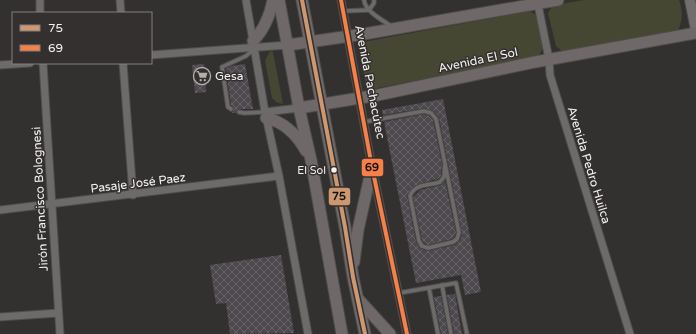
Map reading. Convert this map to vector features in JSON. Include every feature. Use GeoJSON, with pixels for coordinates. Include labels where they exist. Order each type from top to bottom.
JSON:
{"type":"FeatureCollection","features":[{"type":"Feature","properties":{"kind":"main road"},"geometry":{"type":"LineString","coordinates":[[254,45],[268,18],[273,0]]}},
{"type":"Feature","properties":{"kind":"main road"},"geometry":{"type":"LineString","coordinates":[[279,0],[299,108],[311,160],[342,333]]}},
{"type":"Feature","properties":{"kind":"main road"},"geometry":{"type":"LineString","coordinates":[[302,0],[353,277],[365,334]]}},
{"type":"Feature","properties":{"kind":"main road"},"geometry":{"type":"LineString","coordinates":[[288,45],[394,29],[538,2],[558,0]]}},
{"type":"Feature","properties":{"kind":"main road","name":"Avenida El Sol"},"geometry":{"type":"LineString","coordinates":[[299,108],[360,98],[548,59],[696,32]]}},
{"type":"Feature","properties":{"kind":"main road"},"geometry":{"type":"LineString","coordinates":[[265,115],[287,127],[301,142],[311,160]]}},
{"type":"Feature","properties":{"kind":"main road"},"geometry":{"type":"LineString","coordinates":[[353,277],[358,230],[372,167]]}},
{"type":"Feature","properties":{"kind":"main road"},"geometry":{"type":"LineString","coordinates":[[359,300],[390,334]]}},
{"type":"Feature","properties":{"kind":"street"},"geometry":{"type":"LineString","coordinates":[[40,0],[40,12]]}},
{"type":"Feature","properties":{"kind":"street"},"geometry":{"type":"LineString","coordinates":[[120,0],[121,12]]}},
{"type":"Feature","properties":{"kind":"street"},"geometry":{"type":"LineString","coordinates":[[246,0],[265,115],[279,176],[308,334]]}},
{"type":"Feature","properties":{"kind":"street","name":"Avenida Pachacútec"},"geometry":{"type":"LineString","coordinates":[[342,0],[372,167],[407,334]]}},
{"type":"Feature","properties":{"kind":"street"},"geometry":{"type":"LineString","coordinates":[[690,0],[696,32]]}},
{"type":"Feature","properties":{"kind":"street","name":"Avenida Pedro Huilca"},"geometry":{"type":"LineString","coordinates":[[538,2],[550,75],[630,334]]}},
{"type":"Feature","properties":{"kind":"street"},"geometry":{"type":"LineString","coordinates":[[152,55],[254,45],[288,45]]}},
{"type":"Feature","properties":{"kind":"street"},"geometry":{"type":"LineString","coordinates":[[0,65],[15,64]]}},
{"type":"Feature","properties":{"kind":"street","name":"Jirón Francisco Bolognesi"},"geometry":{"type":"LineString","coordinates":[[43,64],[60,334]]}},
{"type":"Feature","properties":{"kind":"street"},"geometry":{"type":"LineString","coordinates":[[123,64],[133,194]]}},
{"type":"Feature","properties":{"kind":"street","name":"Avenida El Sol"},"geometry":{"type":"LineString","coordinates":[[265,115],[299,108]]}},
{"type":"Feature","properties":{"kind":"street","name":"Pasaje José Paez"},"geometry":{"type":"LineString","coordinates":[[0,210],[279,176]]}},
{"type":"Feature","properties":{"kind":"street"},"geometry":{"type":"LineString","coordinates":[[0,317],[58,313]]}},
{"type":"Feature","properties":{"kind":"lane"},"geometry":{"type":"LineString","coordinates":[[364,0],[364,4],[369,10],[394,29]]}},
{"type":"Feature","properties":{"kind":"lane"},"geometry":{"type":"LineString","coordinates":[[369,10],[374,1]]}},
{"type":"Feature","properties":{"kind":"lane"},"geometry":{"type":"LineString","coordinates":[[344,11],[369,10]]}},
{"type":"Feature","properties":{"kind":"lane"},"geometry":{"type":"LineString","coordinates":[[231,109],[228,107],[222,67],[235,64],[246,56],[254,45]]}},
{"type":"Feature","properties":{"kind":"lane"},"geometry":{"type":"LineString","coordinates":[[364,122],[424,111],[431,113],[436,119],[446,166],[459,233],[457,239],[452,242],[428,248],[422,246],[419,241],[410,196],[412,191],[417,187],[440,182],[444,177],[446,166]]}},
{"type":"Feature","properties":{"kind":"lane"},"geometry":{"type":"LineString","coordinates":[[239,112],[265,115]]}},
{"type":"Feature","properties":{"kind":"lane"},"geometry":{"type":"LineString","coordinates":[[399,293],[456,283],[467,334]]}},
{"type":"Feature","properties":{"kind":"lane"},"geometry":{"type":"LineString","coordinates":[[442,285],[451,334]]}},
{"type":"Feature","properties":{"kind":"lane"},"geometry":{"type":"LineString","coordinates":[[429,288],[438,334]]}},
{"type":"Feature","properties":{"kind":"green space"},"geometry":{"type":"Polygon","coordinates":[[[584,0],[679,0],[682,12],[679,28],[677,32],[564,53],[556,46],[548,13],[552,7],[560,4],[584,0]]]}},
{"type":"Feature","properties":{"kind":"green space"},"geometry":{"type":"Polygon","coordinates":[[[530,11],[536,15],[543,48],[538,57],[367,90],[358,43],[530,11]]]}},
{"type":"Feature","properties":{"kind":"green space"},"geometry":{"type":"Polygon","coordinates":[[[270,51],[273,52],[283,104],[276,102],[272,98],[265,61],[270,51]]]}},
{"type":"Feature","properties":{"kind":"building"},"geometry":{"type":"Polygon","coordinates":[[[204,64],[206,92],[195,93],[192,65],[204,64]]]}},
{"type":"Feature","properties":{"kind":"building"},"geometry":{"type":"Polygon","coordinates":[[[245,64],[253,109],[238,109],[236,113],[232,113],[234,109],[231,105],[226,69],[231,66],[245,64]]]}},
{"type":"Feature","properties":{"kind":"building"},"geometry":{"type":"Polygon","coordinates":[[[443,99],[481,292],[465,295],[461,275],[416,283],[384,122],[424,114],[433,120],[442,164],[441,176],[438,179],[414,186],[407,196],[416,242],[421,249],[428,251],[455,245],[460,240],[462,234],[439,118],[433,111],[425,108],[383,115],[382,110],[443,99]]]}},
{"type":"Feature","properties":{"kind":"building"},"geometry":{"type":"Polygon","coordinates":[[[445,181],[456,233],[452,239],[428,245],[422,240],[413,197],[420,190],[441,185],[445,181]]]}},
{"type":"Feature","properties":{"kind":"building"},"geometry":{"type":"Polygon","coordinates":[[[281,255],[294,333],[230,334],[226,303],[216,304],[210,265],[281,255]]]}},
{"type":"Feature","properties":{"kind":"building"},"geometry":{"type":"Polygon","coordinates":[[[455,294],[462,334],[454,334],[447,295],[455,294]]]}},
{"type":"Feature","properties":{"kind":"building"},"geometry":{"type":"Polygon","coordinates":[[[441,296],[448,334],[441,334],[434,297],[441,296]]]}},
{"type":"Feature","properties":{"kind":"transit line","name":"75"},"geometry":{"type":"LineString","coordinates":[[302,0],[353,277],[365,334]]}},
{"type":"Feature","properties":{"kind":"transit line","name":"69"},"geometry":{"type":"LineString","coordinates":[[341,0],[372,167],[407,334]]}},
{"type":"Feature","properties":{"kind":"place","name":"Gesa"},"geometry":{"type":"Point","coordinates":[202,76]}},
{"type":"Feature","properties":{"kind":"place","name":"El Sol"},"geometry":{"type":"Point","coordinates":[334,170]}}]}
